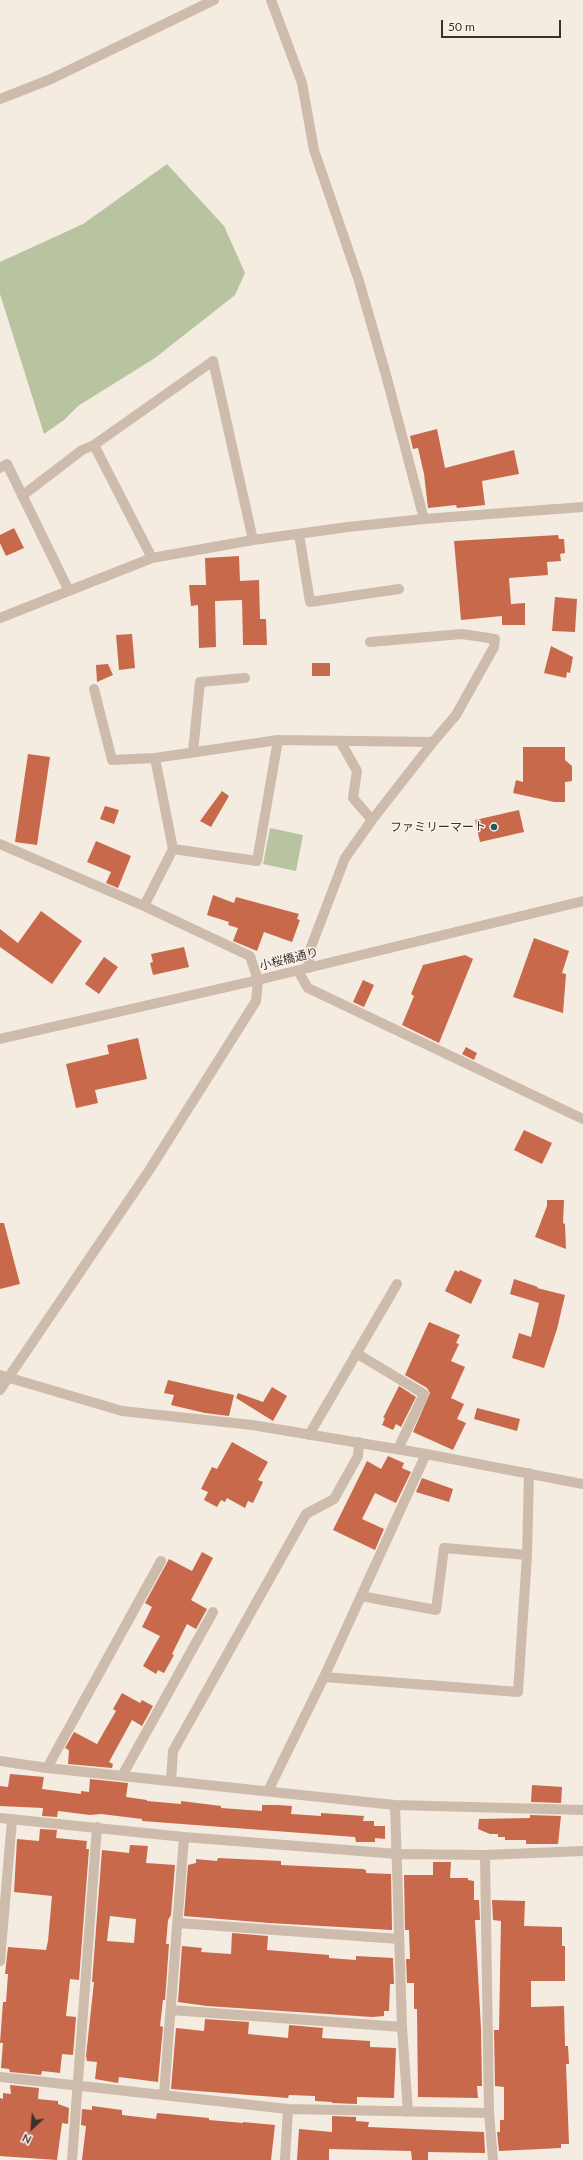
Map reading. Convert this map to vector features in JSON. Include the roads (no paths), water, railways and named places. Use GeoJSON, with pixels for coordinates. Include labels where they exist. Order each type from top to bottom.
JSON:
{"type":"FeatureCollection","features":[{"type":"Feature","properties":{"kind":"street"},"geometry":{"type":"LineString","coordinates":[[0,99],[51,80],[214,0]]}},
{"type":"Feature","properties":{"kind":"street"},"geometry":{"type":"LineString","coordinates":[[271,0],[302,83],[314,150],[359,281],[386,375],[424,519]]}},
{"type":"Feature","properties":{"kind":"street"},"geometry":{"type":"LineString","coordinates":[[22,496],[82,450],[94,445],[214,361],[253,540]]}},
{"type":"Feature","properties":{"kind":"street"},"geometry":{"type":"LineString","coordinates":[[94,445],[152,558]]}},
{"type":"Feature","properties":{"kind":"street"},"geometry":{"type":"LineString","coordinates":[[0,468],[7,464],[69,591]]}},
{"type":"Feature","properties":{"kind":"street"},"geometry":{"type":"LineString","coordinates":[[0,618],[152,558],[253,540],[424,519],[583,507]]}},
{"type":"Feature","properties":{"kind":"street"},"geometry":{"type":"LineString","coordinates":[[299,534],[310,602],[399,589]]}},
{"type":"Feature","properties":{"kind":"street"},"geometry":{"type":"LineString","coordinates":[[308,968],[311,948],[345,858],[372,820],[456,714],[494,647],[495,639],[462,634],[370,642]]}},
{"type":"Feature","properties":{"kind":"street"},"geometry":{"type":"LineString","coordinates":[[193,752],[200,682],[245,678]]}},
{"type":"Feature","properties":{"kind":"street"},"geometry":{"type":"LineString","coordinates":[[94,689],[112,760],[156,758],[278,740],[433,742]]}},
{"type":"Feature","properties":{"kind":"street"},"geometry":{"type":"LineString","coordinates":[[174,849],[257,860],[278,740]]}},
{"type":"Feature","properties":{"kind":"street"},"geometry":{"type":"LineString","coordinates":[[340,741],[357,771],[353,798],[372,820]]}},
{"type":"Feature","properties":{"kind":"street"},"geometry":{"type":"LineString","coordinates":[[144,906],[174,849],[156,758]]}},
{"type":"Feature","properties":{"kind":"street"},"geometry":{"type":"LineString","coordinates":[[0,844],[144,906],[250,956],[258,980],[256,1001],[150,1169],[5,1376],[0,1390]]}},
{"type":"Feature","properties":{"kind":"street","name":"小桜橋通り"},"geometry":{"type":"LineString","coordinates":[[0,1039],[298,971],[583,901]]}},
{"type":"Feature","properties":{"kind":"street"},"geometry":{"type":"LineString","coordinates":[[298,971],[308,988],[583,1119]]}},
{"type":"Feature","properties":{"kind":"street"},"geometry":{"type":"LineString","coordinates":[[309,1435],[397,1284]]}},
{"type":"Feature","properties":{"kind":"street"},"geometry":{"type":"LineString","coordinates":[[356,1353],[424,1394],[398,1449]]}},
{"type":"Feature","properties":{"kind":"street"},"geometry":{"type":"LineString","coordinates":[[5,1376],[122,1410],[252,1425],[359,1442],[583,1484]]}},
{"type":"Feature","properties":{"kind":"street"},"geometry":{"type":"LineString","coordinates":[[171,1781],[174,1751],[177,1744],[306,1514],[334,1499],[358,1456],[359,1442]]}},
{"type":"Feature","properties":{"kind":"street"},"geometry":{"type":"LineString","coordinates":[[268,1792],[324,1677],[426,1454]]}},
{"type":"Feature","properties":{"kind":"street"},"geometry":{"type":"LineString","coordinates":[[324,1677],[518,1692],[527,1555],[529,1474]]}},
{"type":"Feature","properties":{"kind":"street"},"geometry":{"type":"LineString","coordinates":[[361,1596],[436,1610],[444,1548],[527,1555]]}},
{"type":"Feature","properties":{"kind":"street"},"geometry":{"type":"LineString","coordinates":[[47,1768],[161,1561]]}},
{"type":"Feature","properties":{"kind":"street"},"geometry":{"type":"LineString","coordinates":[[122,1776],[213,1612]]}},
{"type":"Feature","properties":{"kind":"street"},"geometry":{"type":"LineString","coordinates":[[0,1761],[47,1768],[395,1805],[583,1810]]}},
{"type":"Feature","properties":{"kind":"street"},"geometry":{"type":"LineString","coordinates":[[395,1805],[402,2028],[408,2112]]}},
{"type":"Feature","properties":{"kind":"street"},"geometry":{"type":"LineString","coordinates":[[0,1818],[184,1837],[397,1854],[485,1855],[583,1852]]}},
{"type":"Feature","properties":{"kind":"street"},"geometry":{"type":"LineString","coordinates":[[0,1961],[3,1902],[12,1820]]}},
{"type":"Feature","properties":{"kind":"street"},"geometry":{"type":"LineString","coordinates":[[72,2160],[97,1827]]}},
{"type":"Feature","properties":{"kind":"street"},"geometry":{"type":"LineString","coordinates":[[164,2094],[184,1837]]}},
{"type":"Feature","properties":{"kind":"street"},"geometry":{"type":"LineString","coordinates":[[485,1855],[489,2113],[493,2160]]}},
{"type":"Feature","properties":{"kind":"street"},"geometry":{"type":"LineString","coordinates":[[178,1923],[399,1939]]}},
{"type":"Feature","properties":{"kind":"street"},"geometry":{"type":"LineString","coordinates":[[171,2010],[402,2028]]}},
{"type":"Feature","properties":{"kind":"street"},"geometry":{"type":"LineString","coordinates":[[0,2076],[288,2109],[489,2113]]}},
{"type":"Feature","properties":{"kind":"street"},"geometry":{"type":"LineString","coordinates":[[285,2160],[288,2109]]}},
{"type":"Feature","properties":{"kind":"place","name":"ファミリーマート"},"geometry":{"type":"Point","coordinates":[494,827]}}]}
